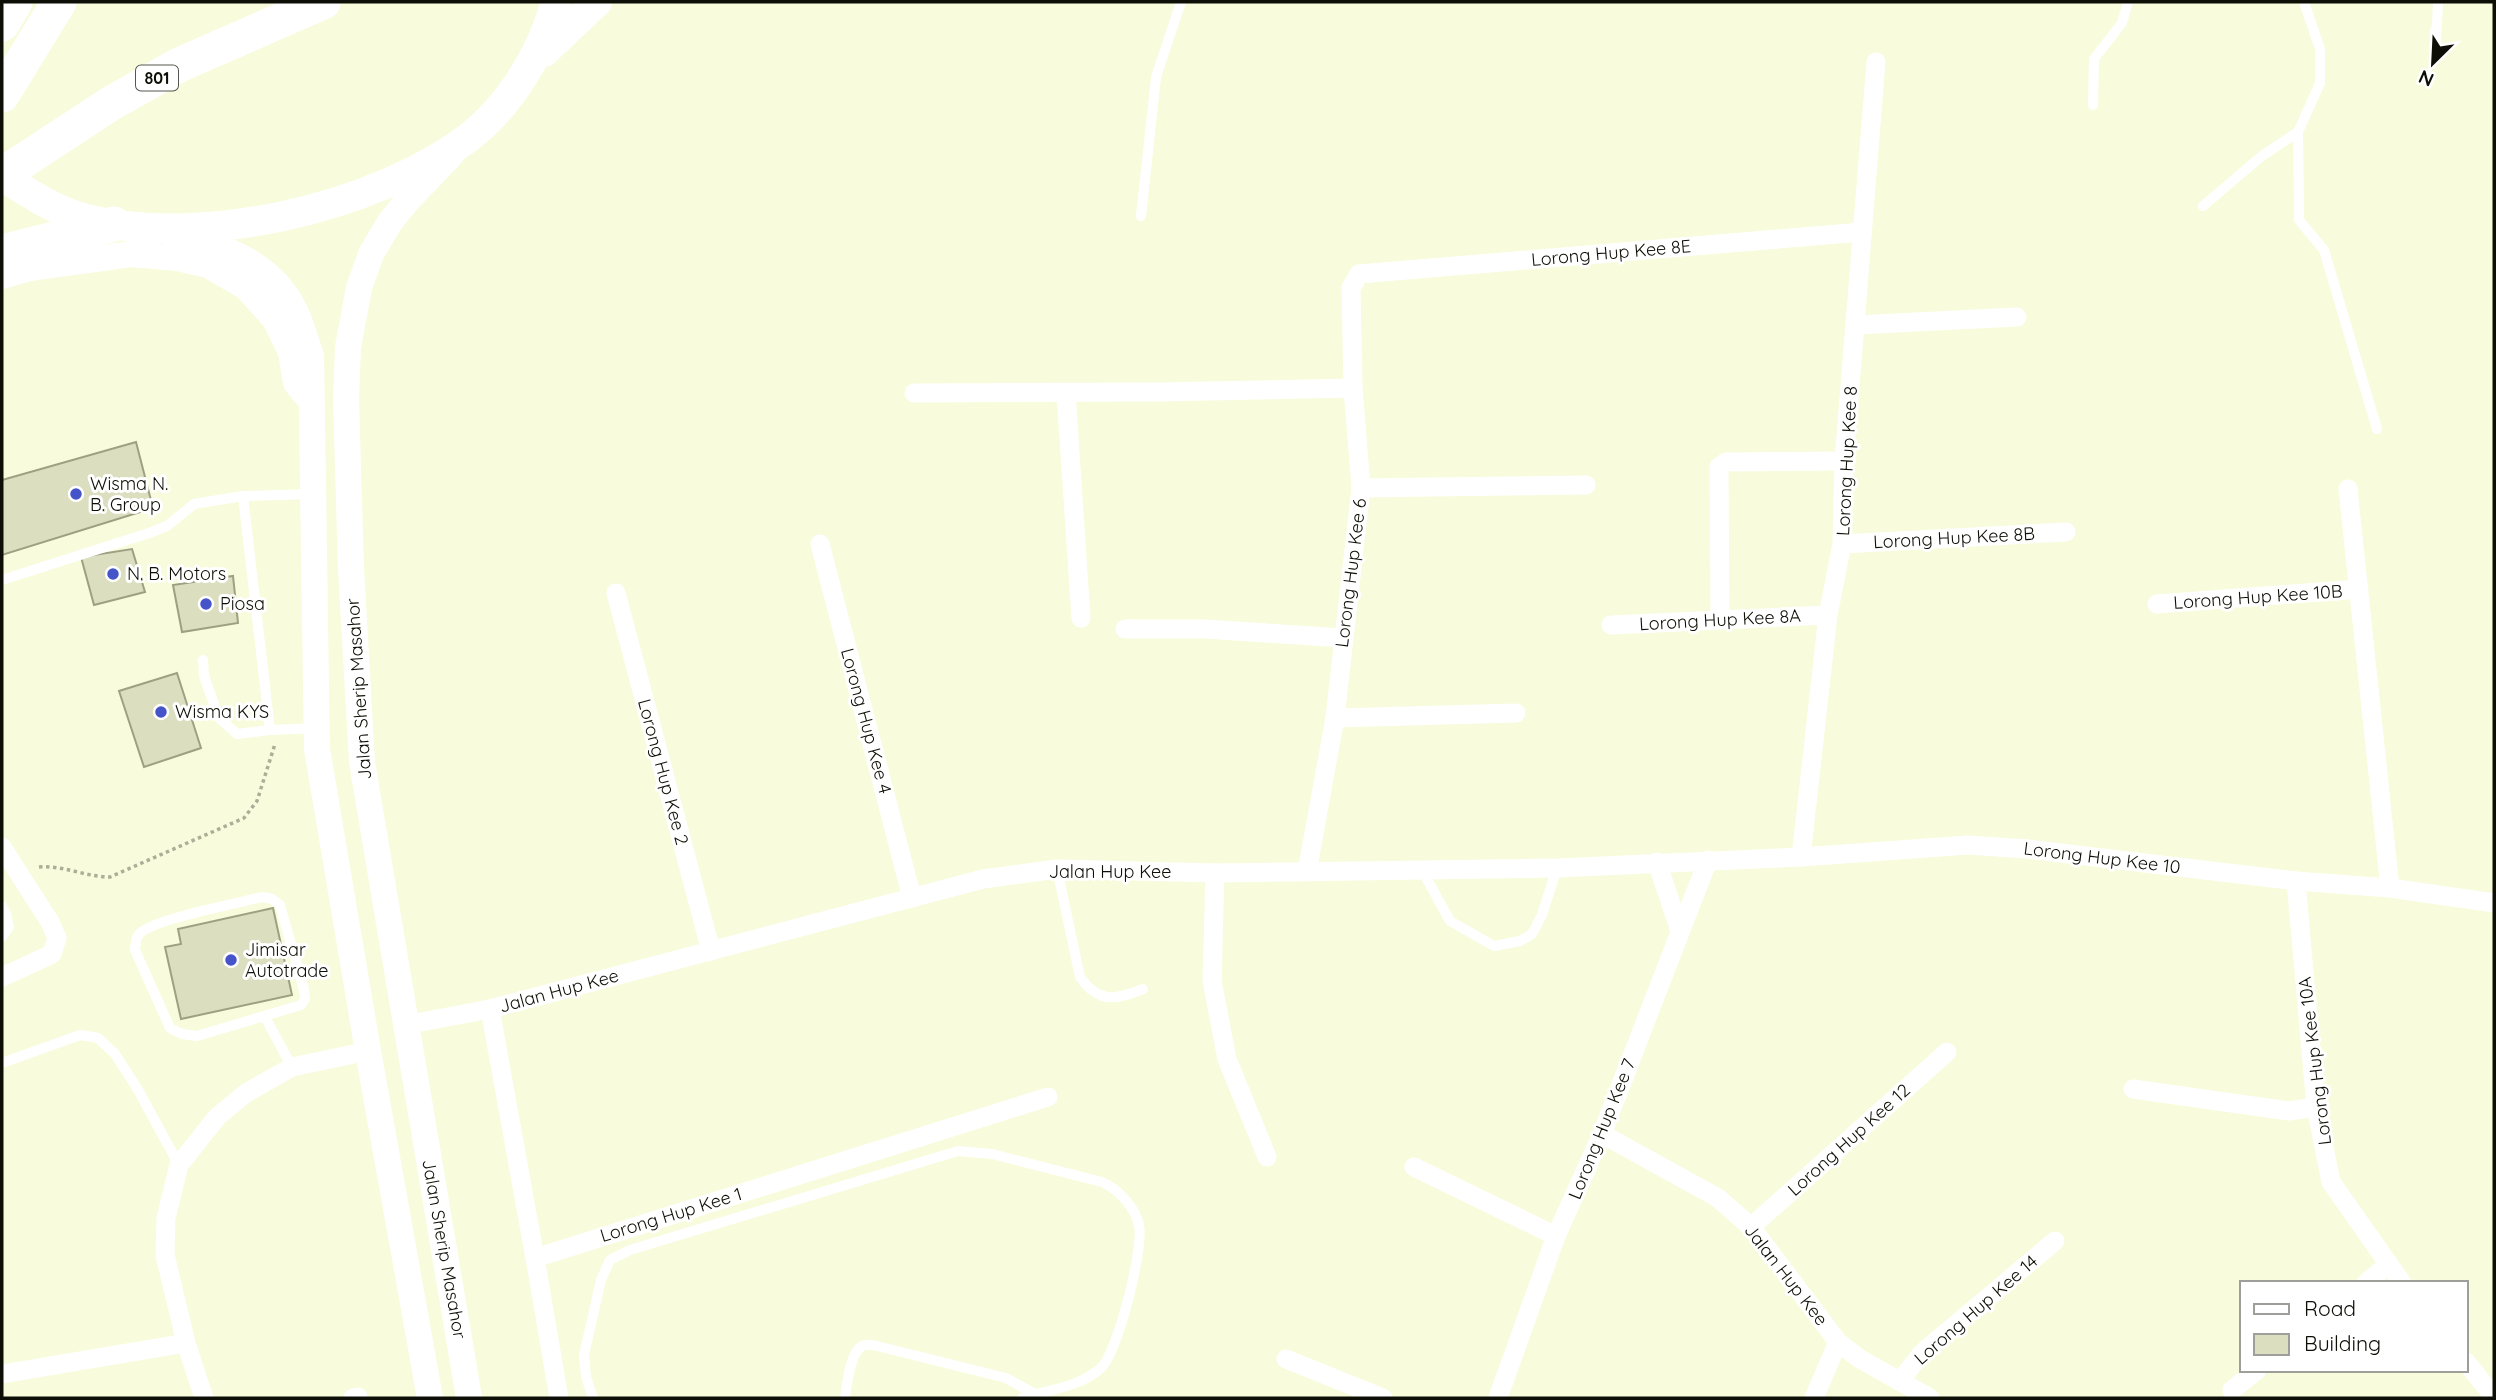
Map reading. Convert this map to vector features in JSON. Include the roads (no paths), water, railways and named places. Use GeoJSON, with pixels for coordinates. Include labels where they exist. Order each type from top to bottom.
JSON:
{"type":"FeatureCollection","features":[{"type":"Feature","properties":{"kind":"highway"},"geometry":{"type":"LineString","coordinates":[[2,24],[15,2]]}},
{"type":"Feature","properties":{"kind":"highway"},"geometry":{"type":"LineString","coordinates":[[2,95],[59,2]]}},
{"type":"Feature","properties":{"kind":"highway","name":"801"},"geometry":{"type":"LineString","coordinates":[[2,176],[110,104],[179,65],[323,2]]}},
{"type":"Feature","properties":{"kind":"highway"},"geometry":{"type":"LineString","coordinates":[[2,252],[114,224]]}},
{"type":"Feature","properties":{"kind":"main road"},"geometry":{"type":"LineString","coordinates":[[2,176],[62,210],[86,219],[149,227],[218,225],[278,217],[332,203],[424,167],[469,136],[503,104],[527,70],[550,26],[556,2]]}},
{"type":"Feature","properties":{"kind":"main road"},"geometry":{"type":"LineString","coordinates":[[527,70],[597,2]]}},
{"type":"Feature","properties":{"kind":"main road","name":"Jalan Sherip Masahor"},"geometry":{"type":"LineString","coordinates":[[469,136],[407,201],[390,222],[371,254],[359,288],[348,347],[346,412],[351,569],[362,762],[469,1398]]}},
{"type":"Feature","properties":{"kind":"main road"},"geometry":{"type":"LineString","coordinates":[[149,227],[214,244],[241,256],[272,278],[295,310],[311,356],[317,749],[430,1398]]}},
{"type":"Feature","properties":{"kind":"main road"},"geometry":{"type":"LineString","coordinates":[[2,276],[29,268],[131,254],[178,258],[208,265],[246,287],[275,319],[291,352],[296,383],[313,405]]}},
{"type":"Feature","properties":{"kind":"street","name":"Lorong Hup Kee 8"},"geometry":{"type":"LineString","coordinates":[[1801,857],[1828,615],[1842,544],[1844,461],[1876,62]]}},
{"type":"Feature","properties":{"kind":"street","name":"Lorong Hup Kee 8E"},"geometry":{"type":"LineString","coordinates":[[1359,274],[1862,232]]}},
{"type":"Feature","properties":{"kind":"street","name":"Lorong Hup Kee 6"},"geometry":{"type":"LineString","coordinates":[[1307,872],[1335,718],[1361,488],[1353,388],[1351,288],[1359,274]]}},
{"type":"Feature","properties":{"kind":"street"},"geometry":{"type":"LineString","coordinates":[[1856,325],[2017,317]]}},
{"type":"Feature","properties":{"kind":"street"},"geometry":{"type":"LineString","coordinates":[[914,393],[1353,388]]}},
{"type":"Feature","properties":{"kind":"street"},"geometry":{"type":"LineString","coordinates":[[1066,393],[1081,618]]}},
{"type":"Feature","properties":{"kind":"street"},"geometry":{"type":"LineString","coordinates":[[1720,620],[1719,467],[1726,462],[1844,461]]}},
{"type":"Feature","properties":{"kind":"street"},"geometry":{"type":"LineString","coordinates":[[1361,488],[1586,485]]}},
{"type":"Feature","properties":{"kind":"street"},"geometry":{"type":"LineString","coordinates":[[2348,489],[2390,888]]}},
{"type":"Feature","properties":{"kind":"street","name":"Lorong Hup Kee 8B"},"geometry":{"type":"LineString","coordinates":[[1842,544],[2066,532]]}},
{"type":"Feature","properties":{"kind":"street","name":"Lorong Hup Kee 4"},"geometry":{"type":"LineString","coordinates":[[820,544],[912,898]]}},
{"type":"Feature","properties":{"kind":"street","name":"Lorong Hup Kee 10B"},"geometry":{"type":"LineString","coordinates":[[2157,604],[2359,589]]}},
{"type":"Feature","properties":{"kind":"street","name":"Lorong Hup Kee 2"},"geometry":{"type":"LineString","coordinates":[[616,593],[710,951]]}},
{"type":"Feature","properties":{"kind":"street","name":"Lorong Hup Kee 8A"},"geometry":{"type":"LineString","coordinates":[[1611,625],[1828,615]]}},
{"type":"Feature","properties":{"kind":"street"},"geometry":{"type":"LineString","coordinates":[[1125,629],[1205,629],[1343,638]]}},
{"type":"Feature","properties":{"kind":"street"},"geometry":{"type":"LineString","coordinates":[[1335,718],[1516,713]]}},
{"type":"Feature","properties":{"kind":"street","name":"Lorong Hup Kee 10"},"geometry":{"type":"LineString","coordinates":[[1708,860],[1801,857],[1968,845],[2027,849],[2297,881],[2390,888],[2494,903]]}},
{"type":"Feature","properties":{"kind":"street"},"geometry":{"type":"LineString","coordinates":[[2,847],[50,922],[57,938],[52,954],[2,977]]}},
{"type":"Feature","properties":{"kind":"street","name":"Jalan Hup Kee"},"geometry":{"type":"LineString","coordinates":[[405,1024],[490,1009],[983,879],[1057,869],[1215,873],[1307,872],[1557,868],[1708,860]]}},
{"type":"Feature","properties":{"kind":"street","name":"Lorong Hup Kee 7"},"geometry":{"type":"LineString","coordinates":[[1498,1398],[1556,1236],[1602,1134],[1708,860]]}},
{"type":"Feature","properties":{"kind":"street"},"geometry":{"type":"LineString","coordinates":[[1657,862],[1680,931]]}},
{"type":"Feature","properties":{"kind":"street"},"geometry":{"type":"LineString","coordinates":[[1215,873],[1212,981],[1227,1059],[1267,1157]]}},
{"type":"Feature","properties":{"kind":"street","name":"Lorong Hup Kee 10A"},"geometry":{"type":"LineString","coordinates":[[2297,881],[2316,1107],[2332,1182],[2400,1281]]}},
{"type":"Feature","properties":{"kind":"street"},"geometry":{"type":"LineString","coordinates":[[490,1009],[559,1398]]}},
{"type":"Feature","properties":{"kind":"street"},"geometry":{"type":"LineString","coordinates":[[204,1398],[186,1343],[165,1255],[166,1218],[179,1165],[217,1117],[246,1093],[292,1067],[368,1051]]}},
{"type":"Feature","properties":{"kind":"street","name":"Lorong Hup Kee 12"},"geometry":{"type":"LineString","coordinates":[[1751,1227],[1947,1052]]}},
{"type":"Feature","properties":{"kind":"street"},"geometry":{"type":"LineString","coordinates":[[2133,1089],[2289,1111],[2316,1107]]}},
{"type":"Feature","properties":{"kind":"street","name":"Lorong Hup Kee 1"},"geometry":{"type":"LineString","coordinates":[[535,1258],[1048,1097]]}},
{"type":"Feature","properties":{"kind":"street","name":"Jalan Hup Kee"},"geometry":{"type":"LineString","coordinates":[[1602,1134],[1718,1198],[1751,1227],[1838,1342],[1860,1359],[1930,1398]]}},
{"type":"Feature","properties":{"kind":"street"},"geometry":{"type":"LineString","coordinates":[[1414,1167],[1556,1236]]}},
{"type":"Feature","properties":{"kind":"street","name":"Lorong Hup Kee 14"},"geometry":{"type":"LineString","coordinates":[[1899,1381],[1922,1353],[2055,1241]]}},
{"type":"Feature","properties":{"kind":"street"},"geometry":{"type":"LineString","coordinates":[[2368,1281],[2388,1265]]}},
{"type":"Feature","properties":{"kind":"street"},"geometry":{"type":"LineString","coordinates":[[1814,1398],[1838,1342]]}},
{"type":"Feature","properties":{"kind":"street"},"geometry":{"type":"LineString","coordinates":[[2,1374],[186,1343]]}},
{"type":"Feature","properties":{"kind":"street"},"geometry":{"type":"LineString","coordinates":[[1286,1359],[1383,1398]]}},
{"type":"Feature","properties":{"kind":"street"},"geometry":{"type":"LineString","coordinates":[[2468,1365],[2494,1397]]}},
{"type":"Feature","properties":{"kind":"street"},"geometry":{"type":"LineString","coordinates":[[2232,1390],[2254,1372]]}},
{"type":"Feature","properties":{"kind":"lane"},"geometry":{"type":"LineString","coordinates":[[1141,216],[1156,77],[1181,2]]}},
{"type":"Feature","properties":{"kind":"lane"},"geometry":{"type":"LineString","coordinates":[[2093,105],[2094,60],[2122,23],[2129,2]]}},
{"type":"Feature","properties":{"kind":"lane"},"geometry":{"type":"LineString","coordinates":[[2304,2],[2320,49],[2320,83],[2298,132],[2299,220],[2324,250],[2377,429]]}},
{"type":"Feature","properties":{"kind":"lane"},"geometry":{"type":"LineString","coordinates":[[2436,41],[2438,2]]}},
{"type":"Feature","properties":{"kind":"lane"},"geometry":{"type":"LineString","coordinates":[[2203,206],[2262,156],[2298,132]]}},
{"type":"Feature","properties":{"kind":"lane"},"geometry":{"type":"LineString","coordinates":[[2,580],[149,534],[167,526],[194,504],[243,496],[313,494]]}},
{"type":"Feature","properties":{"kind":"lane"},"geometry":{"type":"LineString","coordinates":[[243,496],[275,729]]}},
{"type":"Feature","properties":{"kind":"lane"},"geometry":{"type":"LineString","coordinates":[[203,660],[204,676],[219,718],[237,734],[275,729],[317,728]]}},
{"type":"Feature","properties":{"kind":"lane"},"geometry":{"type":"LineString","coordinates":[[1422,870],[1450,921],[1494,946],[1520,941],[1532,934],[1542,915],[1557,868]]}},
{"type":"Feature","properties":{"kind":"lane"},"geometry":{"type":"LineString","coordinates":[[1057,869],[1080,977],[1087,988],[1101,997],[1121,998],[1143,989]]}},
{"type":"Feature","properties":{"kind":"lane"},"geometry":{"type":"LineString","coordinates":[[262,898],[272,899],[280,905],[305,999],[301,1005],[265,1017],[197,1036],[182,1034],[170,1028],[135,950],[140,933],[159,924],[262,898]]}},
{"type":"Feature","properties":{"kind":"lane"},"geometry":{"type":"LineString","coordinates":[[2,906],[9,927],[2,937]]}},
{"type":"Feature","properties":{"kind":"lane"},"geometry":{"type":"LineString","coordinates":[[265,1017],[292,1067]]}},
{"type":"Feature","properties":{"kind":"lane"},"geometry":{"type":"LineString","coordinates":[[2,1063],[80,1035],[98,1038],[115,1054],[130,1076],[179,1165]]}},
{"type":"Feature","properties":{"kind":"lane"},"geometry":{"type":"LineString","coordinates":[[593,1398],[586,1377],[584,1354],[601,1280],[610,1260],[643,1246],[958,1151],[992,1154],[1102,1182],[1111,1186],[1130,1205],[1139,1224],[1140,1245],[1128,1298],[1113,1347],[1103,1367],[1071,1385],[1022,1398]]}},
{"type":"Feature","properties":{"kind":"lane"},"geometry":{"type":"LineString","coordinates":[[845,1398],[852,1360],[857,1349],[865,1345],[1006,1378],[1035,1394]]}},
{"type":"Feature","properties":{"kind":"place","name":"Wisma N. B. Group"},"geometry":{"type":"Point","coordinates":[76,494]}},
{"type":"Feature","properties":{"kind":"place","name":"N. B. Motors"},"geometry":{"type":"Point","coordinates":[113,574]}},
{"type":"Feature","properties":{"kind":"place","name":"Piosa"},"geometry":{"type":"Point","coordinates":[206,604]}},
{"type":"Feature","properties":{"kind":"place","name":"Wisma KYS"},"geometry":{"type":"Point","coordinates":[161,712]}},
{"type":"Feature","properties":{"kind":"place","name":"Jimisar Autotrade"},"geometry":{"type":"Point","coordinates":[231,960]}}]}
